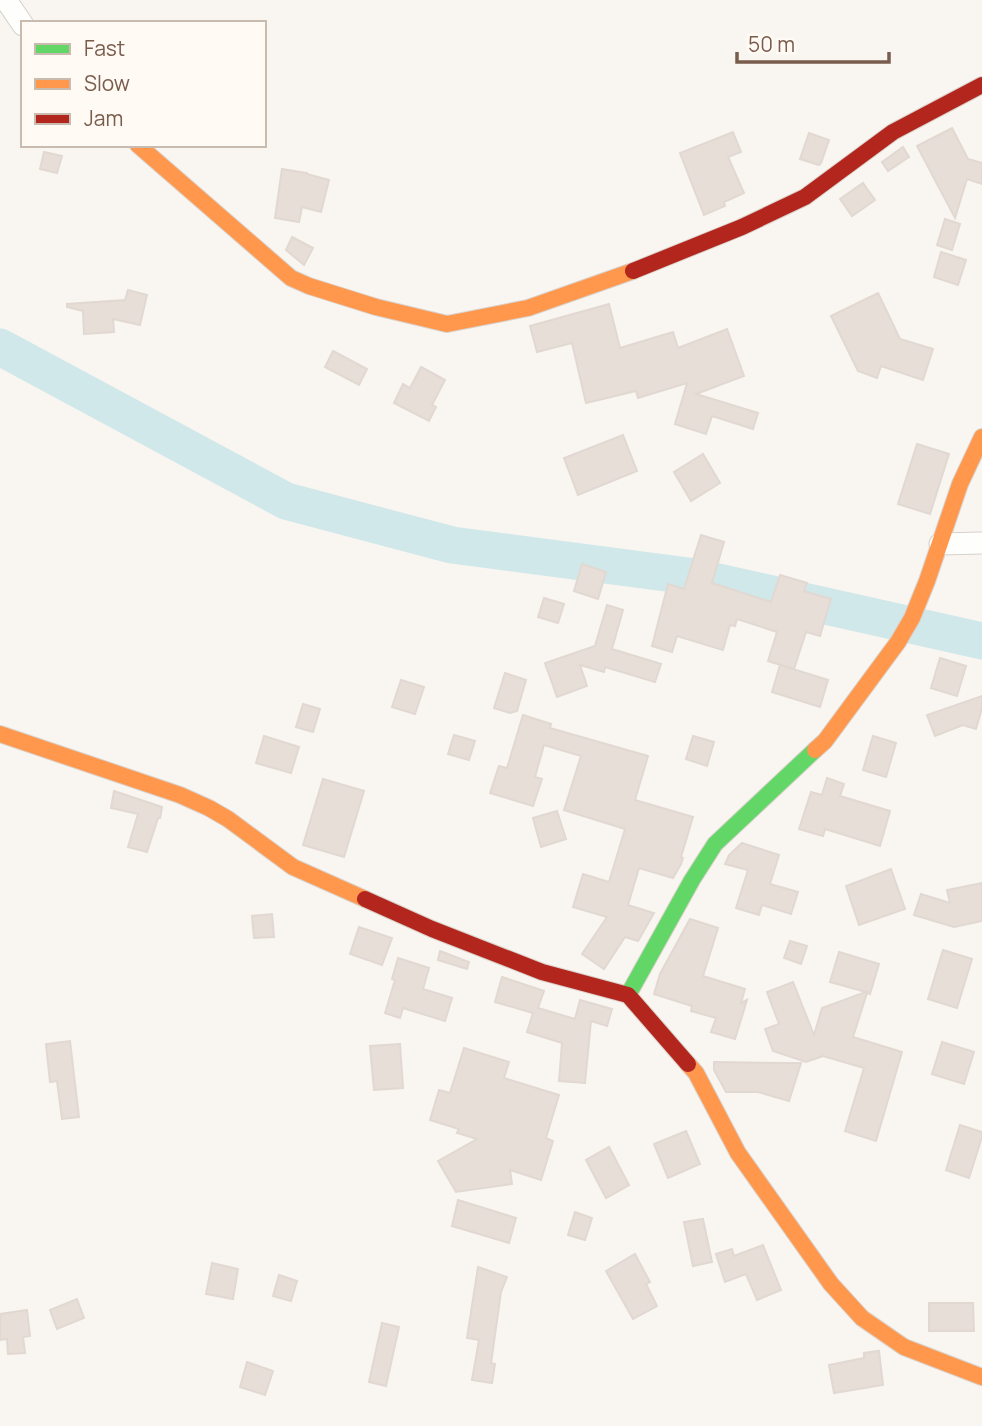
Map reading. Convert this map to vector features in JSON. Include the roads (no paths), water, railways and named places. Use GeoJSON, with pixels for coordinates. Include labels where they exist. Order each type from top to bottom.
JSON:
{"type":"FeatureCollection","features":[{"type":"Feature","properties":{"kind":"street"},"geometry":{"type":"LineString","coordinates":[[6,0],[21,22]]}},
{"type":"Feature","properties":{"kind":"street"},"geometry":{"type":"LineString","coordinates":[[140,147],[291,278],[376,307],[447,324],[528,308],[629,273],[742,227],[805,197],[893,132],[982,85]]}},
{"type":"Feature","properties":{"kind":"street"},"geometry":{"type":"LineString","coordinates":[[628,995],[715,844],[825,741],[898,642],[912,618],[960,484],[982,437]]}},
{"type":"Feature","properties":{"kind":"street"},"geometry":{"type":"LineString","coordinates":[[940,544],[982,543]]}},
{"type":"Feature","properties":{"kind":"street"},"geometry":{"type":"LineString","coordinates":[[0,734],[180,795],[209,808],[293,867],[432,929],[542,972],[628,995],[695,1073],[738,1153],[831,1284],[862,1318],[904,1347],[982,1377]]}},
{"type":"Feature","properties":{"kind":"waterway"},"geometry":{"type":"LineString","coordinates":[[0,347],[286,501],[452,545],[696,577],[982,641]]}}]}
